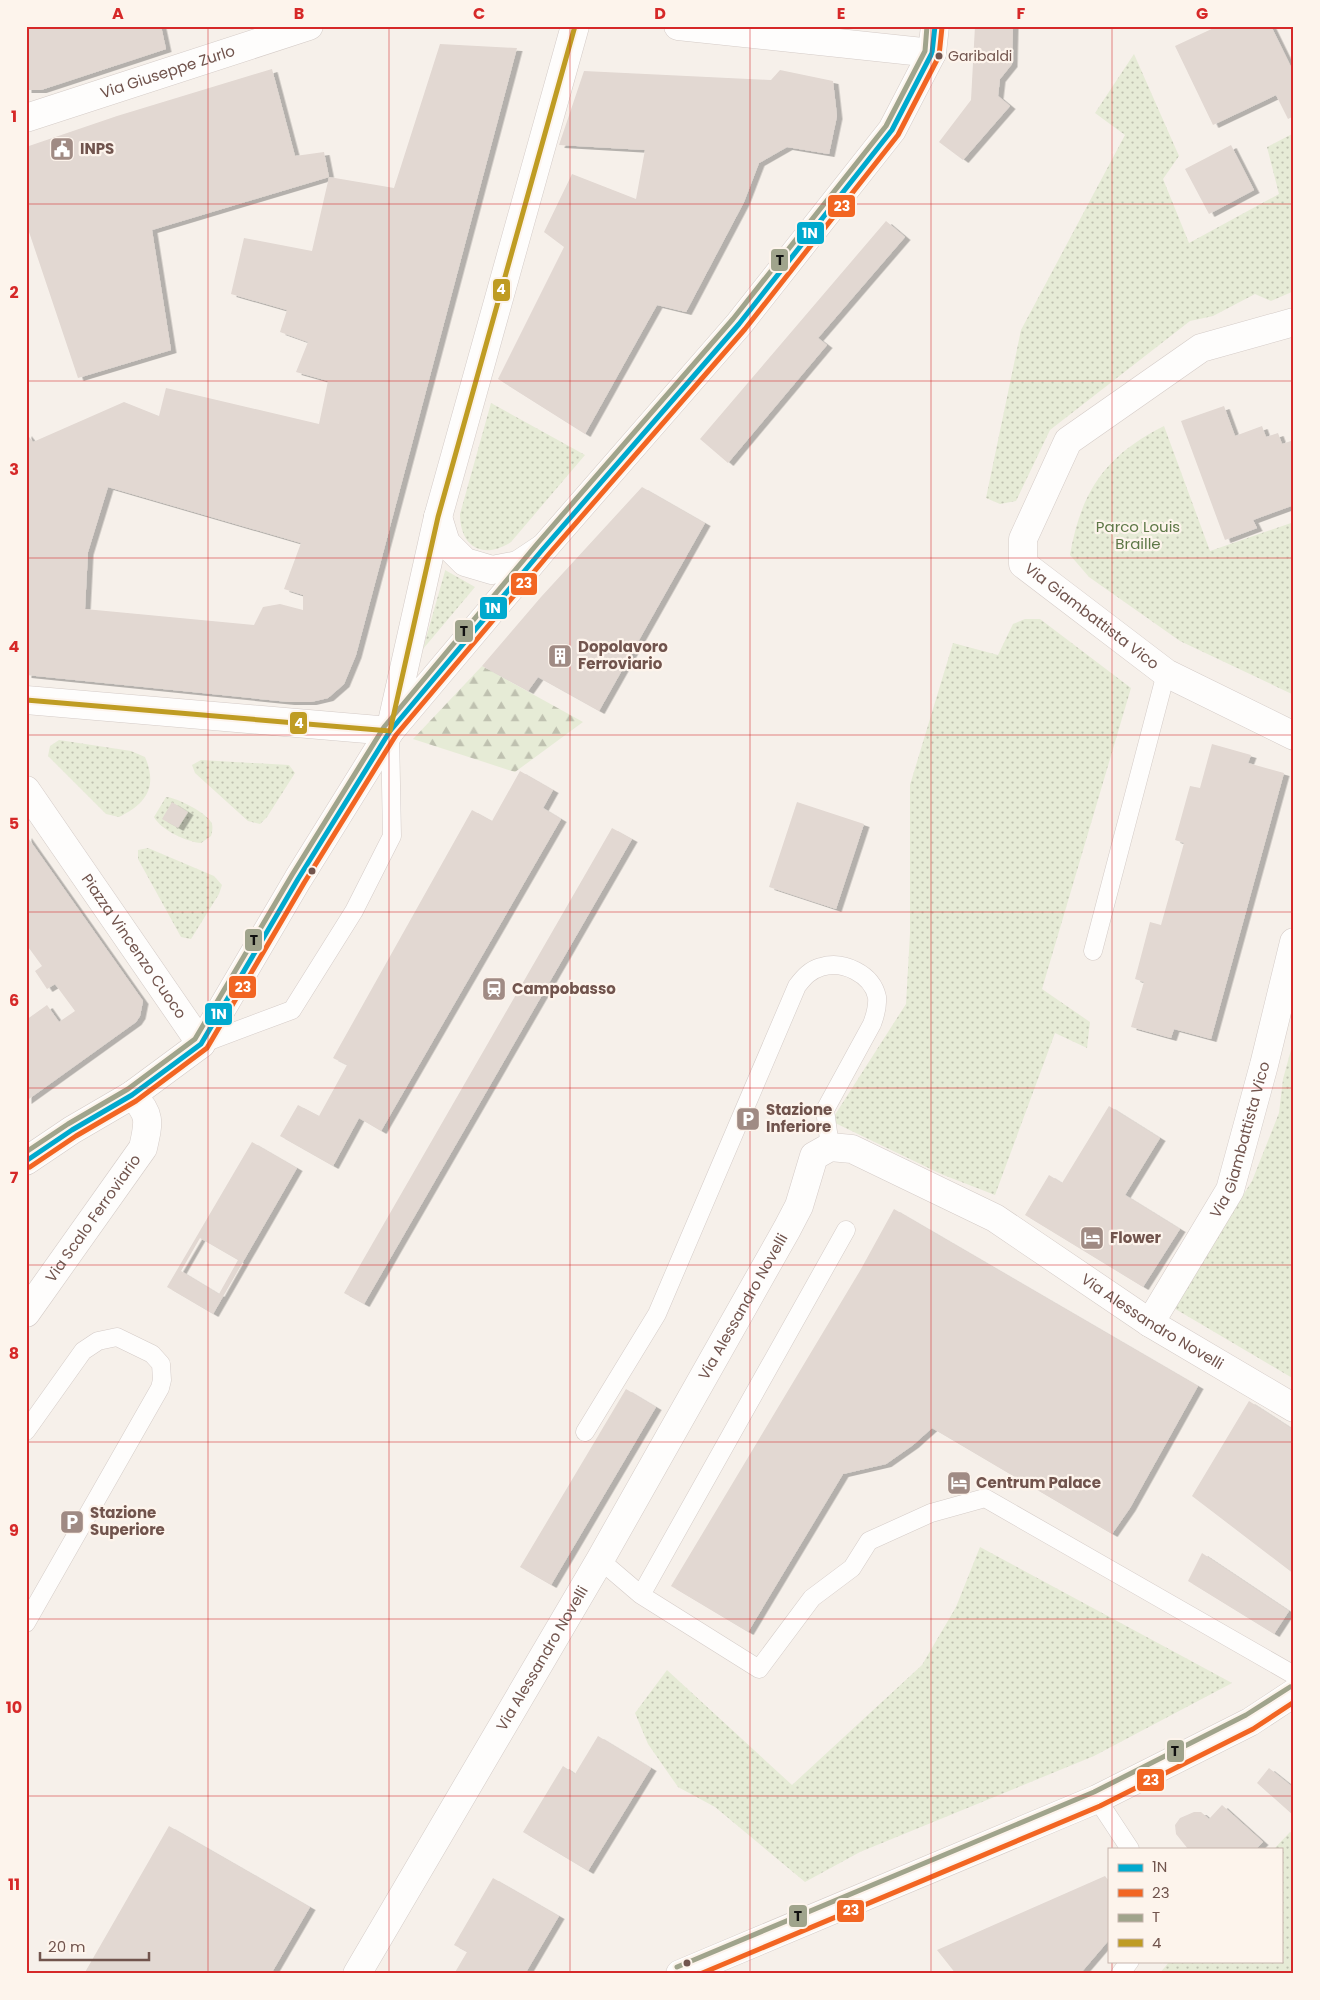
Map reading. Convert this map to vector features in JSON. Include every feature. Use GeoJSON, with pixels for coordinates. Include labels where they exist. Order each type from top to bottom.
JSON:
{"type":"FeatureCollection","features":[{"type":"Feature","properties":{"kind":"street","name":"Via Giuseppe Zurlo"},"geometry":{"type":"LineString","coordinates":[[26,118],[309,26]]}},
{"type":"Feature","properties":{"kind":"street"},"geometry":{"type":"LineString","coordinates":[[390,731],[438,516],[575,26]]}},
{"type":"Feature","properties":{"kind":"street"},"geometry":{"type":"LineString","coordinates":[[678,26],[932,53]]}},
{"type":"Feature","properties":{"kind":"street"},"geometry":{"type":"LineString","coordinates":[[26,1161],[72,1130],[132,1094],[201,1044],[298,879],[390,731],[543,549],[739,324],[892,130],[932,53],[935,26]]}},
{"type":"Feature","properties":{"kind":"street","name":"Via Giambattista Vico"},"geometry":{"type":"LineString","coordinates":[[1294,322],[1201,348],[1068,441],[1023,539],[1023,564],[1166,673],[1294,736]]}},
{"type":"Feature","properties":{"kind":"street"},"geometry":{"type":"LineString","coordinates":[[438,516],[446,543],[465,562],[492,570],[518,565],[543,549]]}},
{"type":"Feature","properties":{"kind":"street"},"geometry":{"type":"LineString","coordinates":[[26,700],[390,731]]}},
{"type":"Feature","properties":{"kind":"street","name":"Piazza Vincenzo Cuoco"},"geometry":{"type":"LineString","coordinates":[[26,790],[201,1044]]}},
{"type":"Feature","properties":{"kind":"street","name":"Via Giambattista Vico"},"geometry":{"type":"LineString","coordinates":[[1150,1323],[1230,1190],[1264,1066],[1294,942]]}},
{"type":"Feature","properties":{"kind":"street","name":"Via Scalo Ferroviario"},"geometry":{"type":"LineString","coordinates":[[26,1313],[143,1148],[148,1126],[146,1110],[132,1094]]}},
{"type":"Feature","properties":{"kind":"street","name":"Via Alessandro Novelli"},"geometry":{"type":"LineString","coordinates":[[362,1974],[382,1930],[600,1560],[787,1229],[799,1206],[814,1156],[830,1147],[852,1149],[996,1218],[1150,1323],[1294,1408]]}},
{"type":"Feature","properties":{"kind":"street"},"geometry":{"type":"LineString","coordinates":[[680,1974],[1097,1799],[1250,1722],[1294,1693]]}},
{"type":"Feature","properties":{"kind":"lane"},"geometry":{"type":"LineString","coordinates":[[1093,951],[1166,673]]}},
{"type":"Feature","properties":{"kind":"lane"},"geometry":{"type":"LineString","coordinates":[[201,1044],[292,1010],[354,911],[392,836],[390,731]]}},
{"type":"Feature","properties":{"kind":"lane"},"geometry":{"type":"LineString","coordinates":[[585,1432],[657,1314],[797,986],[806,975],[819,967],[830,965],[844,967],[859,973],[871,983],[876,997],[876,1010],[872,1024],[825,1110],[830,1147]]}},
{"type":"Feature","properties":{"kind":"lane"},"geometry":{"type":"LineString","coordinates":[[641,1595],[846,1230]]}},
{"type":"Feature","properties":{"kind":"lane"},"geometry":{"type":"LineString","coordinates":[[26,1431],[83,1350],[98,1341],[117,1337],[126,1340],[152,1354],[161,1364],[162,1380],[160,1388],[26,1622]]}},
{"type":"Feature","properties":{"kind":"lane"},"geometry":{"type":"LineString","coordinates":[[600,1560],[641,1595],[758,1669],[812,1598],[852,1568],[869,1541],[931,1513],[985,1498],[1294,1675]]}},
{"type":"Feature","properties":{"kind":"lane"},"geometry":{"type":"LineString","coordinates":[[1097,1799],[1129,1848]]}},
{"type":"Feature","properties":{"kind":"lane"},"geometry":{"type":"LineString","coordinates":[[1120,1974],[1129,1962]]}},
{"type":"Feature","properties":{"kind":"green space"},"geometry":{"type":"Polygon","coordinates":[[[1134,54],[1179,156],[1163,179],[1189,243],[1279,194],[1267,147],[1294,133],[1294,291],[1271,301],[1255,294],[1213,316],[1190,321],[1050,430],[1016,501],[1000,504],[986,498],[1021,330],[1125,135],[1095,113],[1134,54]]]}},
{"type":"Feature","properties":{"kind":"green space"},"geometry":{"type":"Polygon","coordinates":[[[491,403],[585,455],[511,542],[491,550],[483,550],[475,547],[464,535],[460,514],[491,403]]]}},
{"type":"Feature","properties":{"kind":"green space","name":"Parco Louis Braille"},"geometry":{"type":"Polygon","coordinates":[[[1164,426],[1210,551],[1294,522],[1294,695],[1180,641],[1089,577],[1070,555],[1081,512],[1099,477],[1126,449],[1164,426]]]}},
{"type":"Feature","properties":{"kind":"green space"},"geometry":{"type":"Polygon","coordinates":[[[445,571],[475,587],[423,649],[445,571]]]}},
{"type":"Feature","properties":{"kind":"green space"},"geometry":{"type":"Polygon","coordinates":[[[1025,619],[1040,619],[1131,688],[1042,989],[1090,1022],[1087,1048],[1055,1033],[995,1195],[941,1174],[831,1121],[906,1004],[910,933],[910,785],[953,643],[998,655],[1013,624],[1025,619]]]}},
{"type":"Feature","properties":{"kind":"green space"},"geometry":{"type":"Polygon","coordinates":[[[482,666],[583,722],[515,772],[413,739],[482,666]]]}},
{"type":"Feature","properties":{"kind":"green space"},"geometry":{"type":"Polygon","coordinates":[[[59,740],[131,751],[145,757],[149,768],[150,786],[143,800],[119,817],[106,814],[48,756],[50,746],[59,740]]]}},
{"type":"Feature","properties":{"kind":"green space"},"geometry":{"type":"Polygon","coordinates":[[[201,760],[289,765],[295,773],[267,817],[260,824],[248,821],[195,773],[192,765],[201,760]]]}},
{"type":"Feature","properties":{"kind":"green space"},"geometry":{"type":"Polygon","coordinates":[[[166,797],[184,803],[199,811],[210,820],[212,824],[211,836],[201,843],[195,842],[175,835],[157,822],[154,817],[166,797]]]}},
{"type":"Feature","properties":{"kind":"green space"},"geometry":{"type":"Polygon","coordinates":[[[148,848],[214,876],[222,885],[219,894],[191,939],[181,937],[138,859],[138,850],[148,848]]]}},
{"type":"Feature","properties":{"kind":"green space"},"geometry":{"type":"Polygon","coordinates":[[[1294,1039],[1292,1081],[1294,1379],[1172,1307],[1252,1181],[1279,1113],[1283,1079],[1294,1039]]]}},
{"type":"Feature","properties":{"kind":"green space"},"geometry":{"type":"Polygon","coordinates":[[[980,1547],[1232,1683],[1094,1756],[860,1852],[805,1882],[715,1807],[678,1787],[648,1744],[635,1713],[667,1670],[792,1785],[922,1665],[956,1607],[980,1547]]]}},
{"type":"Feature","properties":{"kind":"green space"},"geometry":{"type":"Polygon","coordinates":[[[1290,1832],[1294,1834],[1294,1974],[1159,1974],[1169,1962],[1282,1962],[1282,1848],[1275,1848],[1290,1832]]]}},
{"type":"Feature","properties":{"kind":"building"},"geometry":{"type":"Polygon","coordinates":[[[26,26],[161,26],[166,49],[41,90],[26,90],[26,26]]]}},
{"type":"Feature","properties":{"kind":"building"},"geometry":{"type":"Polygon","coordinates":[[[975,26],[1013,26],[1012,64],[1000,79],[998,96],[1010,106],[963,160],[939,142],[971,100],[975,26]]]}},
{"type":"Feature","properties":{"kind":"building"},"geometry":{"type":"Polygon","coordinates":[[[1218,26],[1271,26],[1294,73],[1294,116],[1288,119],[1276,95],[1213,125],[1175,46],[1218,26]]]}},
{"type":"Feature","properties":{"kind":"building"},"geometry":{"type":"Polygon","coordinates":[[[440,44],[517,48],[356,655],[344,684],[328,698],[311,702],[289,702],[26,675],[26,433],[33,442],[124,402],[159,416],[166,388],[319,424],[328,381],[296,372],[308,342],[280,332],[287,310],[231,294],[244,238],[312,251],[329,177],[394,188],[440,44]],[[108,487],[88,552],[85,609],[254,625],[263,607],[280,604],[303,610],[303,595],[284,589],[301,543],[108,487]]]}},
{"type":"Feature","properties":{"kind":"building"},"geometry":{"type":"Polygon","coordinates":[[[272,69],[295,156],[324,152],[329,177],[152,230],[171,350],[78,378],[26,223],[26,147],[117,116],[272,69]]]}},
{"type":"Feature","properties":{"kind":"building"},"geometry":{"type":"Polygon","coordinates":[[[780,70],[833,81],[837,116],[829,154],[787,147],[759,163],[744,202],[686,312],[657,305],[585,434],[498,379],[564,247],[544,232],[572,174],[636,199],[645,150],[559,145],[584,71],[771,80],[780,70]]]}},
{"type":"Feature","properties":{"kind":"building"},"geometry":{"type":"Polygon","coordinates":[[[1231,145],[1254,190],[1209,214],[1185,169],[1231,145]]]}},
{"type":"Feature","properties":{"kind":"building"},"geometry":{"type":"Polygon","coordinates":[[[886,221],[905,237],[818,338],[827,345],[728,463],[700,439],[886,221]]]}},
{"type":"Feature","properties":{"kind":"building"},"geometry":{"type":"Polygon","coordinates":[[[1224,406],[1235,436],[1262,426],[1266,437],[1278,433],[1282,444],[1294,440],[1294,505],[1253,520],[1257,528],[1225,540],[1181,421],[1224,406]]]}},
{"type":"Feature","properties":{"kind":"building"},"geometry":{"type":"Polygon","coordinates":[[[642,487],[705,523],[599,711],[538,677],[528,691],[482,666],[541,597],[642,487]]]}},
{"type":"Feature","properties":{"kind":"building"},"geometry":{"type":"Polygon","coordinates":[[[1212,744],[1251,755],[1248,763],[1284,773],[1211,1039],[1174,1029],[1171,1038],[1131,1027],[1144,982],[1135,979],[1150,922],[1161,925],[1184,843],[1175,840],[1190,786],[1200,788],[1212,744]]]}},
{"type":"Feature","properties":{"kind":"building"},"geometry":{"type":"Polygon","coordinates":[[[520,771],[553,790],[543,808],[561,819],[381,1131],[359,1118],[333,1166],[280,1136],[298,1105],[319,1116],[347,1065],[333,1058],[472,810],[492,821],[520,771]]]}},
{"type":"Feature","properties":{"kind":"building"},"geometry":{"type":"Polygon","coordinates":[[[172,802],[188,812],[178,828],[162,819],[172,802]]]}},
{"type":"Feature","properties":{"kind":"building"},"geometry":{"type":"Polygon","coordinates":[[[797,802],[864,824],[836,909],[769,887],[797,802]]]}},
{"type":"Feature","properties":{"kind":"building"},"geometry":{"type":"Polygon","coordinates":[[[612,828],[632,839],[364,1304],[344,1293],[612,828]]]}},
{"type":"Feature","properties":{"kind":"building"},"geometry":{"type":"Polygon","coordinates":[[[26,835],[143,1001],[140,1016],[136,1022],[26,1101],[26,1020],[47,1005],[59,1022],[75,1011],[55,984],[47,989],[35,971],[42,966],[26,944],[26,835]]]}},
{"type":"Feature","properties":{"kind":"building"},"geometry":{"type":"Polygon","coordinates":[[[1109,1106],[1160,1138],[1125,1195],[1180,1229],[1143,1287],[1025,1215],[1049,1175],[1062,1183],[1109,1106]]]}},
{"type":"Feature","properties":{"kind":"building"},"geometry":{"type":"Polygon","coordinates":[[[252,1142],[297,1168],[213,1314],[167,1287],[252,1142]],[[200,1238],[181,1271],[219,1294],[238,1260],[200,1238]]]}},
{"type":"Feature","properties":{"kind":"building"},"geometry":{"type":"Polygon","coordinates":[[[894,1209],[1198,1386],[1130,1508],[1112,1534],[932,1428],[913,1445],[886,1464],[843,1474],[748,1632],[671,1586],[861,1269],[894,1209]]]}},
{"type":"Feature","properties":{"kind":"building"},"geometry":{"type":"Polygon","coordinates":[[[626,1389],[656,1407],[551,1585],[520,1567],[626,1389]]]}},
{"type":"Feature","properties":{"kind":"building"},"geometry":{"type":"Polygon","coordinates":[[[1249,1401],[1294,1430],[1294,1574],[1192,1496],[1249,1401]]]}},
{"type":"Feature","properties":{"kind":"building"},"geometry":{"type":"Polygon","coordinates":[[[1202,1553],[1289,1611],[1274,1634],[1188,1581],[1202,1553]]]}},
{"type":"Feature","properties":{"kind":"building"},"geometry":{"type":"Polygon","coordinates":[[[598,1736],[651,1768],[588,1871],[523,1832],[563,1766],[575,1774],[598,1736]]]}},
{"type":"Feature","properties":{"kind":"building"},"geometry":{"type":"Polygon","coordinates":[[[1269,1768],[1294,1788],[1294,1816],[1257,1783],[1269,1768]]]}},
{"type":"Feature","properties":{"kind":"building"},"geometry":{"type":"Polygon","coordinates":[[[1222,1805],[1263,1842],[1257,1848],[1187,1848],[1176,1834],[1175,1825],[1180,1818],[1194,1812],[1201,1812],[1209,1819],[1222,1805]]]}},
{"type":"Feature","properties":{"kind":"building"},"geometry":{"type":"Polygon","coordinates":[[[169,1826],[310,1907],[271,1974],[84,1974],[169,1826]]]}},
{"type":"Feature","properties":{"kind":"building"},"geometry":{"type":"Polygon","coordinates":[[[1105,1876],[1108,1880],[1108,1941],[1080,1974],[956,1974],[937,1950],[1105,1876]]]}},
{"type":"Feature","properties":{"kind":"building"},"geometry":{"type":"Polygon","coordinates":[[[493,1878],[559,1916],[525,1974],[454,1974],[467,1952],[454,1945],[493,1878]]]}},
{"type":"Feature","properties":{"kind":"transit line","name":"4"},"geometry":{"type":"LineString","coordinates":[[26,700],[390,731],[438,517],[575,26]]}},
{"type":"Feature","properties":{"kind":"transit line","name":"T"},"geometry":{"type":"LineString","coordinates":[[26,1152],[68,1124],[128,1089],[195,1039],[292,875],[384,727],[537,544],[733,319],[886,126],[925,51],[927,26]]}},
{"type":"Feature","properties":{"kind":"transit line","name":"1N"},"geometry":{"type":"LineString","coordinates":[[26,1161],[72,1130],[132,1095],[201,1044],[298,879],[390,731],[543,549],[739,324],[892,130],[932,53],[935,26]]}},
{"type":"Feature","properties":{"kind":"transit line","name":"23"},"geometry":{"type":"LineString","coordinates":[[30,1167],[76,1136],[136,1101],[207,1048],[304,883],[396,735],[549,554],[745,329],[898,135],[939,56],[942,27]]}},
{"type":"Feature","properties":{"kind":"transit line","name":"T"},"geometry":{"type":"LineString","coordinates":[[677,1967],[1094,1792],[1246,1715],[1290,1687]]}},
{"type":"Feature","properties":{"kind":"transit line","name":"23"},"geometry":{"type":"LineString","coordinates":[[700,1974],[1100,1806],[1253,1729],[1294,1702]]}},
{"type":"Feature","properties":{"kind":"place","name":"Garibaldi"},"geometry":{"type":"Point","coordinates":[939,56]}},
{"type":"Feature","properties":{"kind":"place","name":"INPS"},"geometry":{"type":"Point","coordinates":[62,149]}},
{"type":"Feature","properties":{"kind":"place","name":"Dopolavoro Ferroviario"},"geometry":{"type":"Point","coordinates":[560,656]}},
{"type":"Feature","properties":{"kind":"place","name":"Campobasso"},"geometry":{"type":"Point","coordinates":[494,989]}},
{"type":"Feature","properties":{"kind":"place","name":"Stazione Inferiore"},"geometry":{"type":"Point","coordinates":[748,1119]}},
{"type":"Feature","properties":{"kind":"place","name":"Flower"},"geometry":{"type":"Point","coordinates":[1092,1238]}},
{"type":"Feature","properties":{"kind":"place","name":"Centrum Palace"},"geometry":{"type":"Point","coordinates":[959,1483]}},
{"type":"Feature","properties":{"kind":"place","name":"Stazione Superiore"},"geometry":{"type":"Point","coordinates":[72,1522]}}]}
